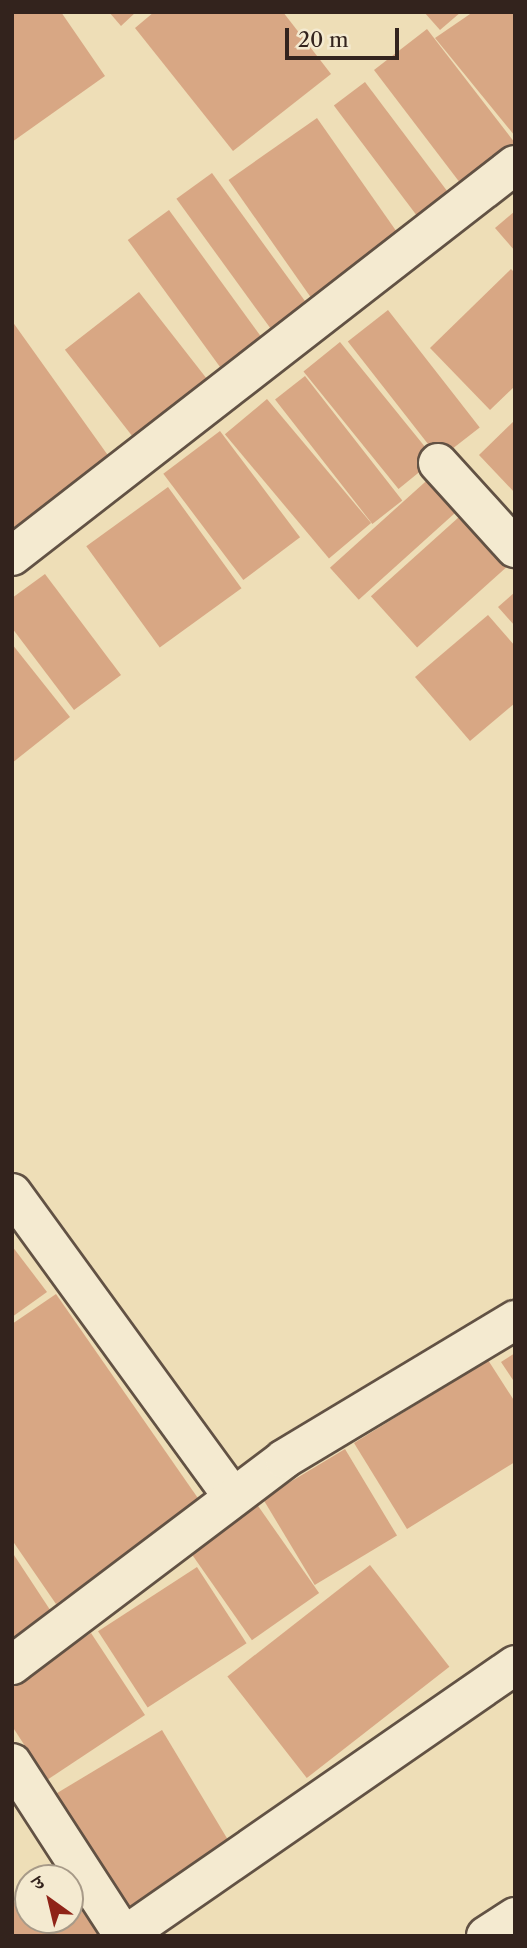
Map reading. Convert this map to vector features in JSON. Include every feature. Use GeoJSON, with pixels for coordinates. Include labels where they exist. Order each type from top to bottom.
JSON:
{"type":"FeatureCollection","features":[{"type":"Feature","properties":{"kind":"street"},"geometry":{"type":"LineString","coordinates":[[12,556],[515,165]]}},
{"type":"Feature","properties":{"kind":"street"},"geometry":{"type":"LineString","coordinates":[[438,463],[515,548]]}},
{"type":"Feature","properties":{"kind":"street"},"geometry":{"type":"LineString","coordinates":[[12,1193],[233,1497]]}},
{"type":"Feature","properties":{"kind":"street"},"geometry":{"type":"LineString","coordinates":[[12,1665],[284,1459],[515,1320]]}},
{"type":"Feature","properties":{"kind":"street"},"geometry":{"type":"LineString","coordinates":[[12,1763],[124,1936],[515,1665]]}},
{"type":"Feature","properties":{"kind":"street"},"geometry":{"type":"LineString","coordinates":[[486,1936],[515,1917]]}},
{"type":"Feature","properties":{"kind":"building"},"geometry":{"type":"Polygon","coordinates":[[[12,12],[61,12],[105,76],[12,142],[12,12]]]}},
{"type":"Feature","properties":{"kind":"building"},"geometry":{"type":"Polygon","coordinates":[[[109,12],[136,12],[121,26],[109,12]]]}},
{"type":"Feature","properties":{"kind":"building"},"geometry":{"type":"Polygon","coordinates":[[[154,12],[283,12],[331,74],[233,151],[135,28],[154,12]]]}},
{"type":"Feature","properties":{"kind":"building"},"geometry":{"type":"Polygon","coordinates":[[[424,12],[461,12],[440,30],[424,12]]]}},
{"type":"Feature","properties":{"kind":"building"},"geometry":{"type":"Polygon","coordinates":[[[473,12],[515,13],[515,136],[435,38],[473,12]]]}},
{"type":"Feature","properties":{"kind":"building"},"geometry":{"type":"Polygon","coordinates":[[[427,29],[515,143],[515,155],[467,192],[374,70],[427,29]]]}},
{"type":"Feature","properties":{"kind":"building"},"geometry":{"type":"Polygon","coordinates":[[[365,82],[454,200],[423,224],[334,105],[365,82]]]}},
{"type":"Feature","properties":{"kind":"building"},"geometry":{"type":"Polygon","coordinates":[[[317,118],[401,238],[312,300],[229,180],[317,118]]]}},
{"type":"Feature","properties":{"kind":"building"},"geometry":{"type":"Polygon","coordinates":[[[212,173],[314,313],[278,339],[176,199],[212,173]]]}},
{"type":"Feature","properties":{"kind":"building"},"geometry":{"type":"Polygon","coordinates":[[[169,210],[261,337],[220,367],[128,240],[169,210]]]}},
{"type":"Feature","properties":{"kind":"building"},"geometry":{"type":"Polygon","coordinates":[[[515,211],[515,251],[495,228],[515,211]]]}},
{"type":"Feature","properties":{"kind":"building"},"geometry":{"type":"Polygon","coordinates":[[[511,269],[515,273],[515,386],[490,410],[430,348],[511,269]]]}},
{"type":"Feature","properties":{"kind":"building"},"geometry":{"type":"Polygon","coordinates":[[[139,292],[217,391],[143,449],[65,350],[139,292]]]}},
{"type":"Feature","properties":{"kind":"building"},"geometry":{"type":"Polygon","coordinates":[[[388,310],[480,427],[440,459],[348,341],[388,310]]]}},
{"type":"Feature","properties":{"kind":"building"},"geometry":{"type":"Polygon","coordinates":[[[12,321],[112,461],[12,532],[12,321]]]}},
{"type":"Feature","properties":{"kind":"building"},"geometry":{"type":"Polygon","coordinates":[[[340,342],[435,459],[399,489],[303,372],[340,342]]]}},
{"type":"Feature","properties":{"kind":"building"},"geometry":{"type":"Polygon","coordinates":[[[305,376],[402,501],[372,524],[275,399],[305,376]]]}},
{"type":"Feature","properties":{"kind":"building"},"geometry":{"type":"Polygon","coordinates":[[[267,399],[371,523],[329,558],[225,434],[267,399]]]}},
{"type":"Feature","properties":{"kind":"building"},"geometry":{"type":"Polygon","coordinates":[[[515,420],[515,493],[479,455],[515,420]]]}},
{"type":"Feature","properties":{"kind":"building"},"geometry":{"type":"Polygon","coordinates":[[[220,431],[300,537],[243,580],[163,474],[220,431]]]}},
{"type":"Feature","properties":{"kind":"building"},"geometry":{"type":"Polygon","coordinates":[[[434,474],[463,506],[359,600],[330,568],[434,474]]]}},
{"type":"Feature","properties":{"kind":"building"},"geometry":{"type":"Polygon","coordinates":[[[168,487],[241,588],[160,647],[86,546],[168,487]]]}},
{"type":"Feature","properties":{"kind":"building"},"geometry":{"type":"Polygon","coordinates":[[[469,508],[515,559],[417,648],[371,596],[469,508]]]}},
{"type":"Feature","properties":{"kind":"building"},"geometry":{"type":"Polygon","coordinates":[[[45,574],[121,675],[74,710],[12,628],[12,598],[45,574]]]}},
{"type":"Feature","properties":{"kind":"building"},"geometry":{"type":"Polygon","coordinates":[[[515,592],[515,626],[498,607],[515,592]]]}},
{"type":"Feature","properties":{"kind":"building"},"geometry":{"type":"Polygon","coordinates":[[[488,615],[515,646],[515,703],[470,741],[415,677],[488,615]]]}},
{"type":"Feature","properties":{"kind":"building"},"geometry":{"type":"Polygon","coordinates":[[[12,644],[70,717],[12,763],[12,644]]]}},
{"type":"Feature","properties":{"kind":"building"},"geometry":{"type":"Polygon","coordinates":[[[12,1246],[47,1292],[12,1317],[12,1246]]]}},
{"type":"Feature","properties":{"kind":"building"},"geometry":{"type":"Polygon","coordinates":[[[56,1294],[202,1504],[56,1604],[12,1540],[12,1324],[56,1294]]]}},
{"type":"Feature","properties":{"kind":"building"},"geometry":{"type":"Polygon","coordinates":[[[515,1353],[515,1383],[501,1362],[515,1353]]]}},
{"type":"Feature","properties":{"kind":"building"},"geometry":{"type":"Polygon","coordinates":[[[488,1360],[515,1402],[515,1462],[407,1529],[354,1443],[488,1360]]]}},
{"type":"Feature","properties":{"kind":"building"},"geometry":{"type":"Polygon","coordinates":[[[345,1449],[397,1536],[315,1585],[263,1498],[345,1449]]]}},
{"type":"Feature","properties":{"kind":"building"},"geometry":{"type":"Polygon","coordinates":[[[256,1503],[319,1593],[252,1640],[189,1550],[256,1503]]]}},
{"type":"Feature","properties":{"kind":"building"},"geometry":{"type":"Polygon","coordinates":[[[12,1552],[60,1625],[12,1651],[12,1552]]]}},
{"type":"Feature","properties":{"kind":"building"},"geometry":{"type":"Polygon","coordinates":[[[370,1565],[449,1667],[307,1778],[227,1676],[370,1565]]]}},
{"type":"Feature","properties":{"kind":"building"},"geometry":{"type":"Polygon","coordinates":[[[197,1567],[247,1643],[148,1708],[98,1631],[197,1567]]]}},
{"type":"Feature","properties":{"kind":"building"},"geometry":{"type":"Polygon","coordinates":[[[91,1633],[145,1715],[47,1780],[12,1726],[12,1685],[91,1633]]]}},
{"type":"Feature","properties":{"kind":"building"},"geometry":{"type":"Polygon","coordinates":[[[162,1730],[234,1849],[120,1918],[48,1799],[162,1730]]]}},
{"type":"Feature","properties":{"kind":"building"},"geometry":{"type":"Polygon","coordinates":[[[14,1903],[14,1934],[84,1934],[84,1906],[102,1936],[12,1936],[14,1903]]]}}]}
